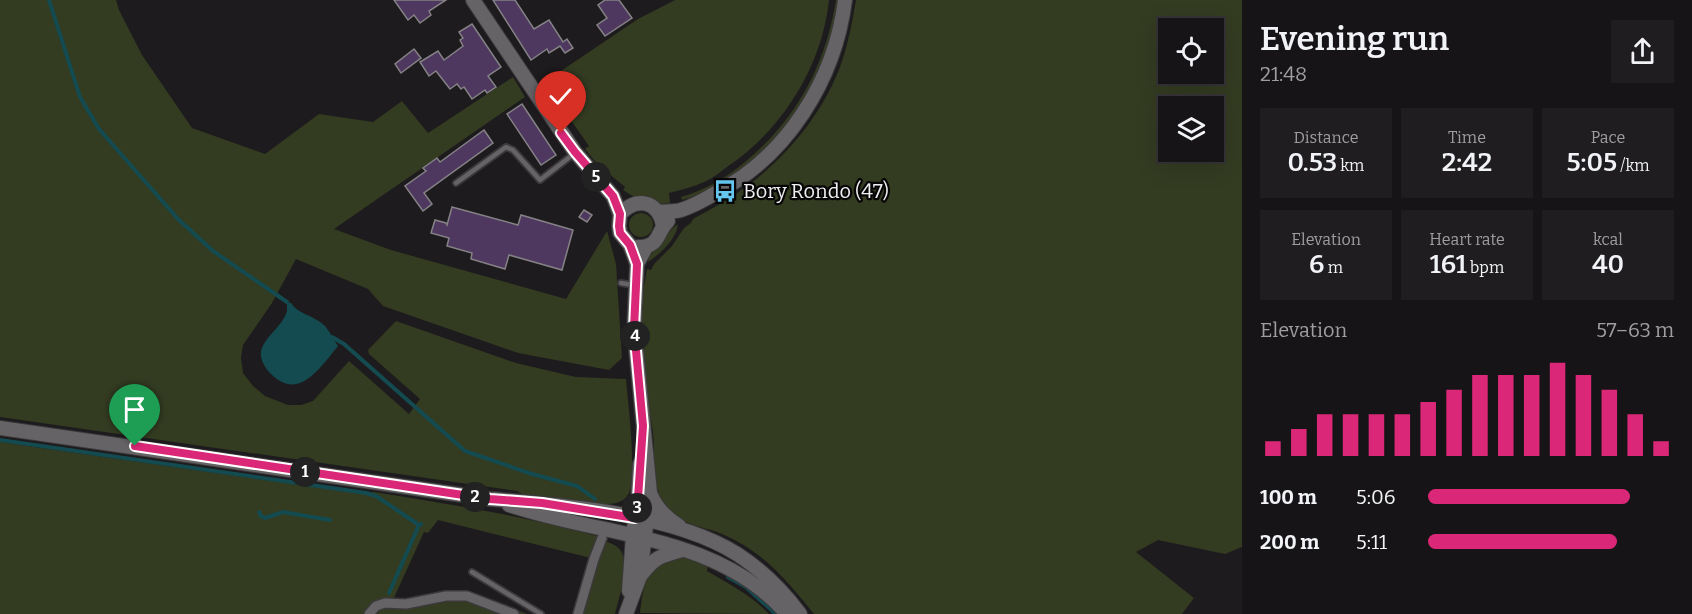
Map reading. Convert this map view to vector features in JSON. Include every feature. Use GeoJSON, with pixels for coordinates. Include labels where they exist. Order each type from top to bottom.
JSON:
{"type":"FeatureCollection","features":[{"type":"Feature","properties":{"kind":"street"},"geometry":{"type":"LineString","coordinates":[[473,0],[575,152],[626,209]]}},
{"type":"Feature","properties":{"kind":"street"},"geometry":{"type":"LineString","coordinates":[[661,218],[723,190],[762,161],[793,128],[811,101],[826,72],[840,32],[845,0]]}},
{"type":"Feature","properties":{"kind":"street"},"geometry":{"type":"LineString","coordinates":[[637,264],[630,245],[620,233],[619,226],[626,209],[644,203],[650,205],[661,218]]}},
{"type":"Feature","properties":{"kind":"street"},"geometry":{"type":"LineString","coordinates":[[661,218],[657,239],[646,247],[628,284],[650,494],[653,501],[672,522],[689,532]]}},
{"type":"Feature","properties":{"kind":"street"},"geometry":{"type":"LineString","coordinates":[[630,245],[646,247]]}},
{"type":"Feature","properties":{"kind":"street"},"geometry":{"type":"LineString","coordinates":[[641,519],[638,498],[643,426]]}},
{"type":"Feature","properties":{"kind":"street"},"geometry":{"type":"LineString","coordinates":[[0,428],[490,499],[542,503],[641,519],[689,532],[717,543],[755,566],[779,588],[800,614]]}},
{"type":"Feature","properties":{"kind":"street"},"geometry":{"type":"LineString","coordinates":[[628,608],[629,584],[641,519],[650,494]]}},
{"type":"Feature","properties":{"kind":"street"},"geometry":{"type":"LineString","coordinates":[[490,499],[539,515],[639,537],[711,559],[746,578],[778,603],[788,614]]}},
{"type":"Feature","properties":{"kind":"street"},"geometry":{"type":"LineString","coordinates":[[639,537],[640,576]]}},
{"type":"Feature","properties":{"kind":"street"},"geometry":{"type":"LineString","coordinates":[[578,614],[602,538]]}},
{"type":"Feature","properties":{"kind":"street"},"geometry":{"type":"LineString","coordinates":[[628,608],[640,576],[651,562],[658,557],[683,550]]}},
{"type":"Feature","properties":{"kind":"street"},"geometry":{"type":"LineString","coordinates":[[369,614],[376,606],[385,603],[406,604],[446,596],[467,596],[514,614]]}},
{"type":"Feature","properties":{"kind":"lane"},"geometry":{"type":"LineString","coordinates":[[456,183],[506,147],[513,150],[540,180],[575,152]]}},
{"type":"Feature","properties":{"kind":"lane"},"geometry":{"type":"LineString","coordinates":[[472,572],[541,614]]}},
{"type":"Feature","properties":{"kind":"green space"},"geometry":{"type":"Polygon","coordinates":[[[0,0],[116,0],[142,55],[192,128],[265,154],[319,114],[373,122],[402,101],[428,133],[513,77],[525,97],[334,229],[391,250],[566,299],[607,231],[616,264],[622,358],[609,370],[518,353],[383,306],[368,289],[296,259],[272,303],[243,345],[241,358],[243,373],[265,396],[288,405],[301,405],[313,401],[349,361],[409,414],[420,399],[369,354],[368,350],[396,321],[516,363],[576,377],[626,379],[632,454],[631,483],[627,496],[618,502],[604,504],[603,507],[524,495],[517,491],[0,417],[0,0]]]}},
{"type":"Feature","properties":{"kind":"green space"},"geometry":{"type":"Polygon","coordinates":[[[675,0],[829,0],[818,49],[808,73],[782,116],[747,152],[719,173],[700,184],[669,193],[670,203],[661,204],[648,198],[634,197],[623,190],[625,187],[597,164],[585,149],[589,146],[546,81],[638,19],[675,0]]]}},
{"type":"Feature","properties":{"kind":"green space"},"geometry":{"type":"Polygon","coordinates":[[[836,0],[839,0],[831,36],[815,81],[798,110],[778,136],[761,153],[721,183],[682,200],[681,197],[707,187],[738,168],[780,128],[806,90],[816,69],[831,24],[836,0]]]}},
{"type":"Feature","properties":{"kind":"green space"},"geometry":{"type":"Polygon","coordinates":[[[856,0],[1242,0],[1242,547],[1225,554],[1158,540],[1136,552],[1194,598],[1182,614],[814,614],[784,578],[750,549],[722,534],[683,521],[665,505],[655,475],[653,432],[642,357],[641,328],[647,269],[651,270],[693,219],[730,198],[779,159],[803,131],[824,100],[833,84],[848,42],[856,0]]]}},
{"type":"Feature","properties":{"kind":"green space"},"geometry":{"type":"Polygon","coordinates":[[[641,213],[650,216],[653,225],[650,234],[641,237],[632,234],[629,225],[632,216],[641,213]]]}},
{"type":"Feature","properties":{"kind":"green space"},"geometry":{"type":"Polygon","coordinates":[[[678,224],[671,241],[648,262],[652,253],[678,224]]]}},
{"type":"Feature","properties":{"kind":"green space"},"geometry":{"type":"Polygon","coordinates":[[[0,442],[362,494],[374,492],[430,501],[570,529],[597,536],[598,541],[591,558],[438,520],[428,533],[424,532],[393,600],[467,591],[527,614],[0,614],[0,442]]]}},
{"type":"Feature","properties":{"kind":"green space"},"geometry":{"type":"Polygon","coordinates":[[[604,541],[618,547],[623,557],[623,582],[615,614],[583,614],[597,558],[604,541]]]}},
{"type":"Feature","properties":{"kind":"green space"},"geometry":{"type":"Polygon","coordinates":[[[672,557],[686,558],[708,565],[707,571],[747,595],[769,614],[640,613],[644,586],[653,567],[672,557]]]}},
{"type":"Feature","properties":{"kind":"water"},"geometry":{"type":"Polygon","coordinates":[[[287,302],[324,325],[338,346],[315,373],[299,383],[289,384],[280,381],[269,372],[261,354],[266,341],[285,316],[287,302]]]}},
{"type":"Feature","properties":{"kind":"building"},"geometry":{"type":"Polygon","coordinates":[[[394,0],[446,0],[429,11],[431,15],[420,23],[414,15],[408,20],[394,0]]]}},
{"type":"Feature","properties":{"kind":"building"},"geometry":{"type":"Polygon","coordinates":[[[493,0],[515,0],[534,29],[549,20],[563,42],[567,39],[573,48],[565,53],[560,46],[549,53],[547,49],[531,60],[493,0]]]}},
{"type":"Feature","properties":{"kind":"building"},"geometry":{"type":"Polygon","coordinates":[[[605,0],[619,0],[632,18],[605,36],[597,25],[607,18],[598,5],[605,0]]]}},
{"type":"Feature","properties":{"kind":"building"},"geometry":{"type":"Polygon","coordinates":[[[472,24],[501,67],[488,76],[496,87],[487,93],[485,90],[472,99],[464,87],[461,89],[457,84],[450,89],[436,71],[429,76],[420,62],[438,51],[444,60],[463,46],[460,40],[463,38],[459,32],[472,24]]]}},
{"type":"Feature","properties":{"kind":"building"},"geometry":{"type":"Polygon","coordinates":[[[414,49],[421,58],[401,73],[395,64],[414,49]]]}},
{"type":"Feature","properties":{"kind":"building"},"geometry":{"type":"Polygon","coordinates":[[[522,104],[556,155],[541,165],[507,114],[522,104]]]}},
{"type":"Feature","properties":{"kind":"building"},"geometry":{"type":"Polygon","coordinates":[[[484,130],[493,143],[424,193],[432,204],[423,211],[405,186],[426,171],[423,168],[437,158],[440,162],[484,130]]]}},
{"type":"Feature","properties":{"kind":"building"},"geometry":{"type":"Polygon","coordinates":[[[452,207],[518,225],[521,215],[573,230],[562,270],[509,255],[505,269],[471,259],[472,253],[447,246],[449,238],[431,233],[435,220],[447,225],[452,207]]]}},
{"type":"Feature","properties":{"kind":"building"},"geometry":{"type":"Polygon","coordinates":[[[584,210],[592,215],[587,222],[579,217],[584,210]]]}},
{"type":"Feature","properties":{"kind":"waterway"},"geometry":{"type":"LineString","coordinates":[[49,0],[80,97],[99,129],[178,219],[213,251],[287,302]]}},
{"type":"Feature","properties":{"kind":"waterway"},"geometry":{"type":"LineString","coordinates":[[332,337],[344,344],[465,451],[532,474],[577,486],[595,499]]}},
{"type":"Feature","properties":{"kind":"waterway"},"geometry":{"type":"LineString","coordinates":[[0,440],[366,493],[376,496],[419,525],[421,524]]}},
{"type":"Feature","properties":{"kind":"waterway"},"geometry":{"type":"LineString","coordinates":[[259,512],[265,518],[283,512],[330,520]]}},
{"type":"Feature","properties":{"kind":"waterway"},"geometry":{"type":"LineString","coordinates":[[389,593],[419,525]]}},
{"type":"Feature","properties":{"kind":"waterway"},"geometry":{"type":"LineString","coordinates":[[728,577],[746,587],[776,614]]}},
{"type":"Feature","properties":{"kind":"place","name":"Bory Rondo (47)"},"geometry":{"type":"Point","coordinates":[725,191]}},
{"type":"Feature","properties":{"kind":"route"},"geometry":{"type":"LineString","coordinates":[[135,446],[490,499],[608,512],[635,518],[643,426],[634,329],[637,264],[630,245],[620,233],[620,214],[613,196],[561,133]]}}]}
